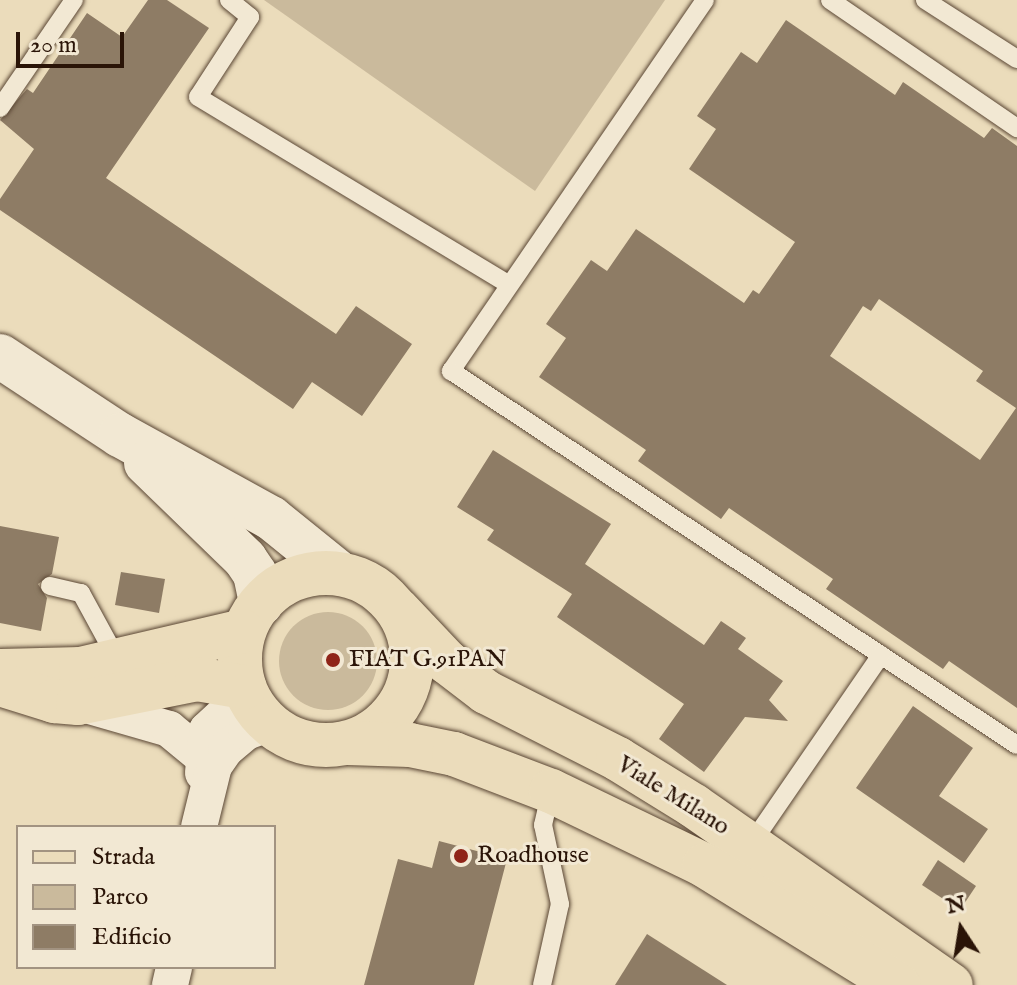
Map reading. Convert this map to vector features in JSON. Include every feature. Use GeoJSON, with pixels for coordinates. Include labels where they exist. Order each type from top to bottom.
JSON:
{"type":"FeatureCollection","features":[{"type":"Feature","properties":{"kind":"main road"},"geometry":{"type":"LineString","coordinates":[[0,671],[56,671],[118,661],[252,617],[299,578],[338,572],[377,590],[397,609],[409,634],[413,661],[408,688],[395,713],[375,731],[348,743],[320,746],[292,739],[253,701],[197,679],[78,703],[54,701],[0,684]]}},
{"type":"Feature","properties":{"kind":"main road","name":"Viale Milano"},"geometry":{"type":"LineString","coordinates":[[397,609],[447,662],[486,692],[618,759],[739,862],[898,985]]}},
{"type":"Feature","properties":{"kind":"main road"},"geometry":{"type":"LineString","coordinates":[[252,617],[253,701]]}},
{"type":"Feature","properties":{"kind":"main road","name":"Viale Milano"},"geometry":{"type":"LineString","coordinates":[[348,743],[395,743],[454,754],[739,862],[951,985]]}},
{"type":"Feature","properties":{"kind":"street"},"geometry":{"type":"LineString","coordinates":[[0,356],[120,435],[271,518],[338,572]]}},
{"type":"Feature","properties":{"kind":"street"},"geometry":{"type":"LineString","coordinates":[[120,435],[234,545],[255,574],[252,617]]}},
{"type":"Feature","properties":{"kind":"street"},"geometry":{"type":"LineString","coordinates":[[202,811],[203,757],[215,718],[253,701]]}},
{"type":"Feature","properties":{"kind":"street"},"geometry":{"type":"LineString","coordinates":[[202,811],[226,749],[246,732],[253,701]]}},
{"type":"Feature","properties":{"kind":"street"},"geometry":{"type":"LineString","coordinates":[[78,703],[169,729],[203,757]]}},
{"type":"Feature","properties":{"kind":"lane"},"geometry":{"type":"LineString","coordinates":[[0,108],[74,0]]}},
{"type":"Feature","properties":{"kind":"lane"},"geometry":{"type":"LineString","coordinates":[[229,0],[250,17],[198,97],[508,284]]}},
{"type":"Feature","properties":{"kind":"lane"},"geometry":{"type":"LineString","coordinates":[[705,0],[451,371],[1017,745]]}},
{"type":"Feature","properties":{"kind":"lane"},"geometry":{"type":"LineString","coordinates":[[830,0],[1017,128]]}},
{"type":"Feature","properties":{"kind":"lane"},"geometry":{"type":"LineString","coordinates":[[925,0],[1017,59]]}},
{"type":"Feature","properties":{"kind":"lane"},"geometry":{"type":"LineString","coordinates":[[50,586],[81,593],[118,661]]}},
{"type":"Feature","properties":{"kind":"lane"},"geometry":{"type":"LineString","coordinates":[[739,862],[881,655]]}},
{"type":"Feature","properties":{"kind":"lane"},"geometry":{"type":"LineString","coordinates":[[542,985],[560,904],[543,825],[551,791]]}},
{"type":"Feature","properties":{"kind":"green space"},"geometry":{"type":"Polygon","coordinates":[[[264,0],[665,0],[535,191],[264,0]]]}},
{"type":"Feature","properties":{"kind":"green space"},"geometry":{"type":"Polygon","coordinates":[[[328,612],[347,615],[363,626],[374,642],[377,661],[374,680],[363,696],[347,707],[328,710],[309,707],[293,696],[282,680],[279,661],[282,642],[293,626],[309,615],[328,612]]]}},
{"type":"Feature","properties":{"kind":"building"},"geometry":{"type":"Polygon","coordinates":[[[148,0],[167,0],[209,28],[106,178],[336,334],[356,306],[412,344],[362,416],[312,382],[293,409],[0,210],[0,199],[34,149],[0,120],[27,89],[33,93],[87,13],[122,37],[148,0]]]}},
{"type":"Feature","properties":{"kind":"building"},"geometry":{"type":"Polygon","coordinates":[[[786,20],[895,95],[903,82],[984,138],[992,128],[1017,146],[1017,708],[949,661],[943,669],[826,589],[833,579],[729,508],[721,519],[638,461],[646,450],[539,377],[566,338],[546,324],[591,260],[607,271],[636,229],[744,303],[753,290],[759,294],[795,242],[689,169],[716,129],[697,116],[741,52],[757,63],[786,20]],[[879,299],[871,311],[863,306],[830,356],[980,460],[1016,408],[976,381],[983,371],[879,299]]]}},
{"type":"Feature","properties":{"kind":"building"},"geometry":{"type":"Polygon","coordinates":[[[493,450],[611,524],[585,564],[704,645],[721,621],[746,638],[738,649],[783,681],[769,700],[788,721],[745,717],[704,772],[659,739],[684,704],[557,617],[572,594],[487,540],[494,530],[457,507],[493,450]]]}},
{"type":"Feature","properties":{"kind":"building"},"geometry":{"type":"Polygon","coordinates":[[[0,526],[59,537],[52,574],[38,584],[47,598],[41,631],[0,623],[0,526]]]}},
{"type":"Feature","properties":{"kind":"building"},"geometry":{"type":"Polygon","coordinates":[[[121,572],[165,579],[159,613],[115,605],[121,572]]]}},
{"type":"Feature","properties":{"kind":"building"},"geometry":{"type":"Polygon","coordinates":[[[913,706],[973,748],[939,796],[988,829],[964,863],[856,788],[913,706]]]}},
{"type":"Feature","properties":{"kind":"building"},"geometry":{"type":"Polygon","coordinates":[[[439,841],[507,859],[474,985],[364,985],[398,859],[432,868],[439,841]]]}},
{"type":"Feature","properties":{"kind":"building"},"geometry":{"type":"Polygon","coordinates":[[[938,860],[976,886],[960,910],[922,885],[938,860]]]}},
{"type":"Feature","properties":{"kind":"building"},"geometry":{"type":"Polygon","coordinates":[[[647,934],[727,985],[615,985],[647,934]]]}},
{"type":"Feature","properties":{"kind":"place","name":"FIAT G.91PAN"},"geometry":{"type":"Point","coordinates":[333,660]}},
{"type":"Feature","properties":{"kind":"place","name":"Roadhouse"},"geometry":{"type":"Point","coordinates":[461,856]}}]}
